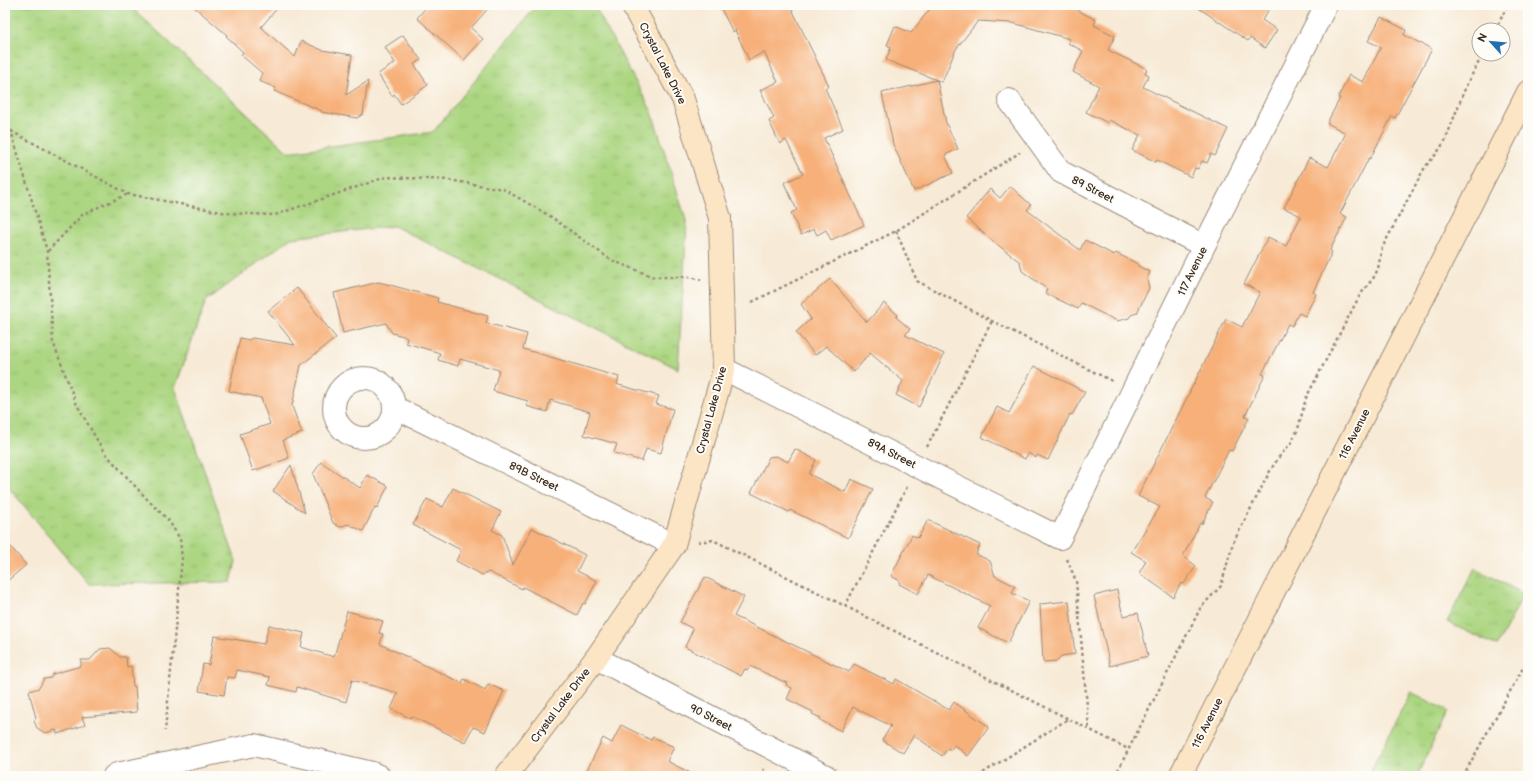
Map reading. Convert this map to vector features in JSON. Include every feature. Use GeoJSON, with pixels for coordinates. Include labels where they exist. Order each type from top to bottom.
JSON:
{"type":"FeatureCollection","features":[{"type":"Feature","properties":{"kind":"street","name":"Crystal Lake Drive"},"geometry":{"type":"LineString","coordinates":[[506,776],[596,658],[674,545],[724,369],[720,218],[683,99],[632,5]]}},
{"type":"Feature","properties":{"kind":"street","name":"117 Avenue"},"geometry":{"type":"LineString","coordinates":[[1060,538],[1204,246],[1326,5]]}},
{"type":"Feature","properties":{"kind":"street","name":"116 Avenue"},"geometry":{"type":"LineString","coordinates":[[1180,776],[1528,92]]}},
{"type":"Feature","properties":{"kind":"street","name":"89 Street"},"geometry":{"type":"LineString","coordinates":[[1009,100],[1061,172],[1204,246]]}},
{"type":"Feature","properties":{"kind":"street","name":"89A Street"},"geometry":{"type":"LineString","coordinates":[[724,369],[1060,538]]}},
{"type":"Feature","properties":{"kind":"street","name":"89B Street"},"geometry":{"type":"LineString","coordinates":[[394,407],[674,545]]}},
{"type":"Feature","properties":{"kind":"street","name":"90 Street"},"geometry":{"type":"LineString","coordinates":[[596,658],[826,776]]}},
{"type":"Feature","properties":{"kind":"street"},"geometry":{"type":"LineString","coordinates":[[114,776],[117,774],[254,746],[372,772],[379,776]]}},
{"type":"Feature","properties":{"kind":"path"},"geometry":{"type":"LineString","coordinates":[[1499,22],[1508,5]]}},
{"type":"Feature","properties":{"kind":"path"},"geometry":{"type":"LineString","coordinates":[[1115,776],[1201,607],[1221,586],[1233,543],[1270,472],[1279,457],[1291,443],[1298,429],[1306,398],[1360,295],[1374,277],[1378,269],[1382,248],[1425,167],[1445,141],[1466,86],[1479,62]]}},
{"type":"Feature","properties":{"kind":"path"},"geometry":{"type":"LineString","coordinates":[[5,126],[11,131],[128,194],[227,213],[275,215],[386,177],[449,180],[502,189],[550,216],[611,260],[654,277],[689,277],[704,281]]}},
{"type":"Feature","properties":{"kind":"path"},"geometry":{"type":"LineString","coordinates":[[11,131],[47,251],[53,342],[76,403],[104,452],[145,497],[169,520],[180,539],[182,559],[165,731]]}},
{"type":"Feature","properties":{"kind":"path"},"geometry":{"type":"LineString","coordinates":[[752,302],[896,231],[1019,153],[1018,146]]}},
{"type":"Feature","properties":{"kind":"path"},"geometry":{"type":"LineString","coordinates":[[47,251],[83,214],[128,194]]}},
{"type":"Feature","properties":{"kind":"path"},"geometry":{"type":"LineString","coordinates":[[896,231],[917,281],[992,321],[1132,391]]}},
{"type":"Feature","properties":{"kind":"path"},"geometry":{"type":"LineString","coordinates":[[845,606],[992,321]]}},
{"type":"Feature","properties":{"kind":"path"},"geometry":{"type":"LineString","coordinates":[[1060,538],[1076,581],[1089,729]]}},
{"type":"Feature","properties":{"kind":"path"},"geometry":{"type":"LineString","coordinates":[[674,545],[713,540],[1128,749]]}},
{"type":"Feature","properties":{"kind":"path"},"geometry":{"type":"LineString","coordinates":[[1463,776],[1528,659]]}},
{"type":"Feature","properties":{"kind":"path"},"geometry":{"type":"LineString","coordinates":[[978,776],[1068,719]]}},
{"type":"Feature","properties":{"kind":"path"},"geometry":{"type":"LineString","coordinates":[[462,776],[478,774]]}},
{"type":"Feature","properties":{"kind":"green space"},"geometry":{"type":"Polygon","coordinates":[[[5,5],[129,5],[288,152],[433,132],[537,5],[594,5],[652,112],[687,223],[678,369],[394,226],[291,238],[206,301],[175,388],[236,561],[231,582],[89,584],[5,483],[5,5]]]}},
{"type":"Feature","properties":{"kind":"green space"},"geometry":{"type":"Polygon","coordinates":[[[1475,568],[1524,594],[1497,646],[1447,622],[1475,568]]]}},
{"type":"Feature","properties":{"kind":"green space"},"geometry":{"type":"Polygon","coordinates":[[[1411,692],[1448,711],[1417,776],[1373,776],[1369,774],[1411,692]]]}},
{"type":"Feature","properties":{"kind":"building"},"geometry":{"type":"Polygon","coordinates":[[[192,5],[280,5],[261,27],[295,57],[301,41],[322,50],[352,55],[346,95],[368,81],[363,114],[357,118],[321,112],[322,111],[274,91],[276,88],[259,81],[262,73],[241,55],[243,52],[226,36],[227,35],[192,5]]]}},
{"type":"Feature","properties":{"kind":"building"},"geometry":{"type":"Polygon","coordinates":[[[428,5],[491,5],[471,28],[483,39],[464,60],[417,18],[428,5]]]}},
{"type":"Feature","properties":{"kind":"building"},"geometry":{"type":"Polygon","coordinates":[[[719,5],[790,5],[829,86],[825,88],[843,129],[824,138],[864,225],[831,240],[826,230],[817,235],[814,229],[801,235],[791,213],[797,210],[784,183],[803,174],[786,140],[780,144],[769,121],[774,118],[760,90],[778,82],[764,52],[749,60],[735,30],[733,32],[719,5]]]}},
{"type":"Feature","properties":{"kind":"building"},"geometry":{"type":"Polygon","coordinates":[[[933,5],[1068,5],[1096,20],[1094,25],[1115,36],[1108,50],[1147,69],[1145,73],[1149,75],[1143,87],[1228,129],[1215,156],[1211,154],[1207,163],[1202,161],[1198,169],[1195,168],[1191,177],[1157,160],[1156,162],[1132,150],[1140,135],[1109,120],[1108,123],[1086,112],[1099,86],[1073,72],[1083,51],[1068,43],[1070,39],[1013,23],[978,21],[956,49],[942,82],[886,60],[891,47],[887,45],[895,26],[911,33],[933,5]]]}},
{"type":"Feature","properties":{"kind":"building"},"geometry":{"type":"Polygon","coordinates":[[[1194,5],[1272,5],[1262,20],[1277,30],[1265,48],[1250,38],[1248,41],[1194,5]]]}},
{"type":"Feature","properties":{"kind":"building"},"geometry":{"type":"Polygon","coordinates":[[[1381,17],[1406,30],[1404,35],[1432,49],[1395,118],[1392,116],[1340,214],[1347,217],[1330,250],[1332,252],[1313,292],[1316,294],[1305,316],[1299,313],[1292,326],[1288,324],[1262,374],[1265,375],[1245,416],[1249,418],[1232,451],[1229,450],[1205,498],[1213,502],[1183,556],[1196,566],[1184,584],[1181,583],[1173,597],[1139,573],[1146,561],[1131,552],[1160,507],[1138,496],[1226,319],[1242,327],[1260,292],[1244,284],[1268,237],[1286,246],[1301,216],[1284,208],[1309,158],[1328,167],[1346,133],[1327,123],[1340,98],[1338,98],[1349,75],[1363,82],[1381,47],[1368,41],[1381,17]]]}},
{"type":"Feature","properties":{"kind":"building"},"geometry":{"type":"Polygon","coordinates":[[[403,35],[421,60],[414,64],[428,85],[401,104],[394,94],[392,96],[378,74],[395,63],[385,47],[403,35]]]}},
{"type":"Feature","properties":{"kind":"building"},"geometry":{"type":"Polygon","coordinates":[[[937,80],[946,123],[958,149],[945,155],[953,173],[914,191],[893,144],[882,93],[937,80]]]}},
{"type":"Feature","properties":{"kind":"building"},"geometry":{"type":"Polygon","coordinates":[[[1010,186],[1031,205],[1027,210],[1080,250],[1085,240],[1114,255],[1116,253],[1150,272],[1147,279],[1149,288],[1137,313],[1131,315],[1129,318],[1117,321],[1081,303],[1078,309],[1045,293],[1047,289],[1022,271],[1020,262],[966,218],[990,189],[1000,198],[1010,186]]]}},
{"type":"Feature","properties":{"kind":"building"},"geometry":{"type":"Polygon","coordinates":[[[830,279],[867,322],[884,303],[898,315],[896,317],[910,329],[905,335],[944,354],[919,407],[896,395],[903,381],[870,353],[854,372],[826,346],[815,355],[796,332],[811,319],[801,304],[830,279]]]}},
{"type":"Feature","properties":{"kind":"building"},"geometry":{"type":"Polygon","coordinates":[[[379,282],[438,298],[437,302],[488,316],[486,323],[527,334],[523,349],[619,377],[617,384],[619,385],[659,396],[656,404],[673,409],[661,453],[646,449],[642,461],[614,453],[617,444],[584,435],[590,412],[550,400],[547,412],[526,406],[528,401],[493,391],[499,370],[460,359],[458,366],[438,360],[440,353],[406,343],[407,337],[392,333],[386,323],[343,333],[334,293],[379,282]]]}},
{"type":"Feature","properties":{"kind":"building"},"geometry":{"type":"Polygon","coordinates":[[[297,288],[336,338],[301,365],[292,406],[302,433],[283,440],[289,458],[253,471],[240,434],[270,424],[261,398],[229,391],[240,338],[249,340],[252,338],[295,345],[268,311],[297,288]]]}},
{"type":"Feature","properties":{"kind":"building"},"geometry":{"type":"Polygon","coordinates":[[[1034,366],[1085,392],[1072,415],[1070,414],[1048,460],[1037,455],[1036,458],[1028,453],[1025,459],[982,437],[997,407],[1009,413],[1034,366]]]}},
{"type":"Feature","properties":{"kind":"building"},"geometry":{"type":"Polygon","coordinates":[[[795,449],[816,460],[809,474],[845,492],[851,479],[873,489],[848,538],[790,510],[789,512],[751,493],[769,457],[776,456],[788,462],[795,449]]]}},
{"type":"Feature","properties":{"kind":"building"},"geometry":{"type":"Polygon","coordinates":[[[321,462],[360,488],[367,475],[388,486],[363,531],[348,524],[340,527],[333,523],[313,474],[321,462]]]}},
{"type":"Feature","properties":{"kind":"building"},"geometry":{"type":"Polygon","coordinates":[[[291,465],[305,513],[273,491],[291,465]]]}},
{"type":"Feature","properties":{"kind":"building"},"geometry":{"type":"Polygon","coordinates":[[[453,488],[501,512],[492,530],[502,535],[513,565],[532,528],[585,555],[577,571],[597,581],[585,604],[583,603],[577,615],[523,587],[522,589],[489,572],[482,575],[456,561],[461,550],[413,525],[427,499],[443,507],[453,488]]]}},
{"type":"Feature","properties":{"kind":"building"},"geometry":{"type":"Polygon","coordinates":[[[928,520],[980,545],[976,554],[990,561],[995,576],[1015,586],[1012,593],[1029,601],[1008,643],[978,628],[990,606],[928,575],[918,594],[899,584],[900,581],[891,576],[912,535],[918,538],[928,520]]]}},
{"type":"Feature","properties":{"kind":"building"},"geometry":{"type":"Polygon","coordinates":[[[5,540],[26,565],[5,583],[5,540]]]}},
{"type":"Feature","properties":{"kind":"building"},"geometry":{"type":"Polygon","coordinates":[[[705,577],[744,597],[734,616],[849,672],[854,664],[894,684],[896,679],[949,710],[954,702],[989,727],[968,756],[954,745],[951,750],[948,748],[942,756],[914,735],[903,753],[882,740],[891,726],[853,707],[841,731],[820,720],[821,718],[812,714],[813,712],[787,699],[792,688],[786,685],[787,683],[750,666],[748,670],[745,669],[741,676],[685,647],[693,629],[680,622],[705,577]]]}},
{"type":"Feature","properties":{"kind":"building"},"geometry":{"type":"Polygon","coordinates":[[[1117,590],[1123,616],[1138,613],[1148,656],[1110,666],[1094,596],[1117,590]]]}},
{"type":"Feature","properties":{"kind":"building"},"geometry":{"type":"Polygon","coordinates":[[[1069,601],[1075,654],[1061,656],[1057,661],[1043,662],[1040,604],[1069,601]]]}},
{"type":"Feature","properties":{"kind":"building"},"geometry":{"type":"Polygon","coordinates":[[[347,611],[383,621],[379,633],[383,634],[380,644],[462,683],[464,679],[485,690],[488,684],[504,691],[485,732],[473,727],[465,742],[411,716],[410,718],[391,709],[398,693],[352,680],[346,702],[297,687],[296,692],[268,685],[270,677],[237,670],[235,678],[227,677],[224,695],[199,691],[203,664],[209,665],[214,636],[264,644],[269,625],[304,633],[301,647],[334,657],[347,611]]]}},
{"type":"Feature","properties":{"kind":"building"},"geometry":{"type":"Polygon","coordinates":[[[110,648],[120,657],[126,657],[127,667],[131,666],[133,686],[135,686],[137,712],[82,717],[85,725],[57,734],[56,730],[45,733],[37,728],[34,721],[36,718],[29,691],[39,688],[44,679],[51,678],[53,674],[81,666],[81,660],[90,660],[100,649],[110,648]]]}},
{"type":"Feature","properties":{"kind":"building"},"geometry":{"type":"Polygon","coordinates":[[[621,725],[651,740],[653,737],[674,747],[667,761],[696,776],[584,776],[603,738],[612,743],[621,725]]]}}]}
